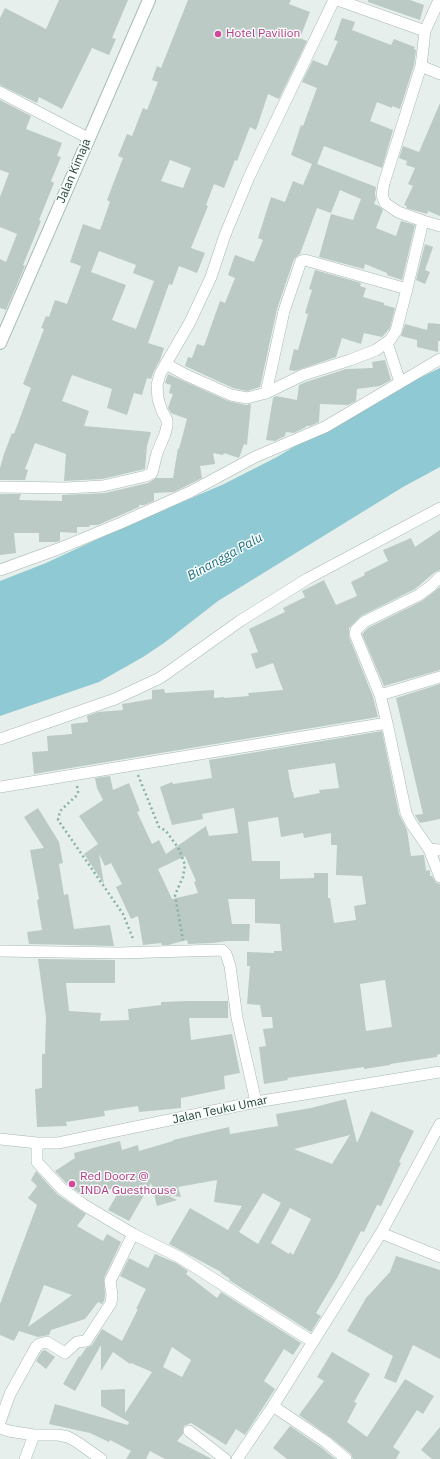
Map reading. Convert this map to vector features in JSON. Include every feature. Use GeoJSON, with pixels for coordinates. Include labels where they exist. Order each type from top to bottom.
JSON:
{"type":"FeatureCollection","features":[{"type":"Feature","properties":{"kind":"street","name":"Jalan Kimaja"},"geometry":{"type":"LineString","coordinates":[[0,343],[149,0]]}},
{"type":"Feature","properties":{"kind":"street"},"geometry":{"type":"LineString","coordinates":[[0,487],[66,488],[103,486],[150,474],[153,471],[157,453],[167,430],[167,420],[162,411],[157,385],[160,374],[190,322],[199,303],[211,277],[225,235],[249,177],[334,0]]}},
{"type":"Feature","properties":{"kind":"street"},"geometry":{"type":"LineString","coordinates":[[338,0],[426,31]]}},
{"type":"Feature","properties":{"kind":"street"},"geometry":{"type":"LineString","coordinates":[[439,0],[426,31],[421,66],[392,155],[382,195],[391,209],[406,216],[440,226]]}},
{"type":"Feature","properties":{"kind":"street"},"geometry":{"type":"LineString","coordinates":[[421,66],[440,74]]}},
{"type":"Feature","properties":{"kind":"street"},"geometry":{"type":"LineString","coordinates":[[0,92],[88,138]]}},
{"type":"Feature","properties":{"kind":"street"},"geometry":{"type":"LineString","coordinates":[[166,364],[186,375],[231,394],[247,398],[266,393],[303,375],[376,350],[393,338],[396,331],[423,221]]}},
{"type":"Feature","properties":{"kind":"street"},"geometry":{"type":"LineString","coordinates":[[266,393],[284,311],[301,261],[305,260],[407,289]]}},
{"type":"Feature","properties":{"kind":"street"},"geometry":{"type":"LineString","coordinates":[[387,343],[400,382]]}},
{"type":"Feature","properties":{"kind":"street"},"geometry":{"type":"LineString","coordinates":[[0,570],[58,549],[190,492],[256,457],[325,427],[440,359]]}},
{"type":"Feature","properties":{"kind":"street"},"geometry":{"type":"LineString","coordinates":[[0,739],[115,699],[160,678],[240,621],[307,579],[440,508]]}},
{"type":"Feature","properties":{"kind":"street"},"geometry":{"type":"LineString","coordinates":[[440,577],[419,595],[371,617],[356,630],[355,634],[380,695],[406,813],[411,823],[434,850],[440,877]]}},
{"type":"Feature","properties":{"kind":"street"},"geometry":{"type":"LineString","coordinates":[[380,695],[440,677]]}},
{"type":"Feature","properties":{"kind":"street"},"geometry":{"type":"LineString","coordinates":[[0,787],[387,723]]}},
{"type":"Feature","properties":{"kind":"street"},"geometry":{"type":"LineString","coordinates":[[0,951],[119,953],[222,950],[226,954],[230,966],[237,1018],[256,1102]]}},
{"type":"Feature","properties":{"kind":"street","name":"Jalan Teuku Umar"},"geometry":{"type":"LineString","coordinates":[[0,1139],[37,1143],[58,1143],[256,1102],[440,1072]]}},
{"type":"Feature","properties":{"kind":"street"},"geometry":{"type":"LineString","coordinates":[[237,1459],[273,1406],[381,1233],[440,1124]]}},
{"type":"Feature","properties":{"kind":"street"},"geometry":{"type":"LineString","coordinates":[[37,1143],[37,1162],[61,1188],[84,1205],[133,1234],[179,1257],[313,1342]]}},
{"type":"Feature","properties":{"kind":"street"},"geometry":{"type":"LineString","coordinates":[[381,1233],[440,1257]]}},
{"type":"Feature","properties":{"kind":"street"},"geometry":{"type":"LineString","coordinates":[[0,1422],[10,1394],[36,1346],[47,1342],[65,1353],[77,1342],[86,1341],[112,1303],[110,1281],[133,1234]]}},
{"type":"Feature","properties":{"kind":"street"},"geometry":{"type":"LineString","coordinates":[[273,1406],[326,1442],[346,1459]]}},
{"type":"Feature","properties":{"kind":"street"},"geometry":{"type":"LineString","coordinates":[[0,1428],[34,1435],[58,1435],[68,1438],[77,1442],[101,1459]]}},
{"type":"Feature","properties":{"kind":"street"},"geometry":{"type":"LineString","coordinates":[[189,1431],[225,1459]]}},
{"type":"Feature","properties":{"kind":"street"},"geometry":{"type":"LineString","coordinates":[[25,1459],[34,1435]]}},
{"type":"Feature","properties":{"kind":"path"},"geometry":{"type":"LineString","coordinates":[[134,764],[159,827],[166,831],[179,849],[185,865],[183,877],[175,895],[184,950]]}},
{"type":"Feature","properties":{"kind":"path"},"geometry":{"type":"LineString","coordinates":[[75,775],[78,792],[60,811],[58,820],[123,914],[138,952]]}},
{"type":"Feature","properties":{"kind":"water","name":"Binangga Palu"},"geometry":{"type":"Polygon","coordinates":[[[440,368],[440,467],[403,487],[218,601],[164,643],[143,657],[99,682],[0,716],[0,581],[46,563],[117,530],[224,484],[277,457],[361,406],[440,368]]]}},
{"type":"Feature","properties":{"kind":"building"},"geometry":{"type":"Polygon","coordinates":[[[59,0],[128,0],[112,38],[116,39],[109,55],[92,48],[62,109],[39,97],[37,103],[0,85],[0,18],[5,8],[46,29],[59,0]]]}},
{"type":"Feature","properties":{"kind":"building"},"geometry":{"type":"Polygon","coordinates":[[[188,0],[291,0],[289,4],[310,12],[300,38],[307,41],[279,99],[268,94],[256,130],[250,127],[237,161],[235,160],[224,188],[214,184],[206,205],[208,206],[191,248],[205,253],[197,273],[179,266],[172,285],[169,284],[148,343],[164,348],[151,379],[147,378],[142,395],[134,393],[127,415],[107,408],[112,389],[72,375],[62,401],[89,411],[84,426],[151,432],[147,446],[145,469],[102,479],[64,481],[66,454],[35,443],[25,469],[28,470],[25,480],[0,480],[0,468],[4,454],[12,433],[14,434],[31,388],[23,384],[44,329],[41,328],[46,316],[49,317],[55,300],[67,304],[81,266],[70,262],[83,224],[100,230],[110,202],[107,200],[123,158],[118,156],[127,134],[132,136],[143,108],[147,110],[158,82],[152,80],[157,66],[161,68],[188,0]],[[170,160],[161,181],[183,188],[191,168],[170,160]],[[99,251],[91,272],[126,285],[112,320],[136,329],[154,281],[133,273],[136,265],[99,251]]]}},
{"type":"Feature","properties":{"kind":"building"},"geometry":{"type":"Polygon","coordinates":[[[368,0],[410,0],[424,5],[420,20],[368,2],[368,0]]]}},
{"type":"Feature","properties":{"kind":"building"},"geometry":{"type":"Polygon","coordinates":[[[342,18],[355,22],[352,30],[391,45],[394,39],[415,47],[414,49],[416,50],[414,65],[400,109],[392,106],[392,108],[377,102],[370,121],[393,130],[382,168],[324,146],[317,164],[376,187],[376,199],[374,204],[383,210],[376,228],[396,236],[401,221],[415,225],[402,280],[387,275],[387,273],[365,264],[364,269],[319,257],[331,214],[353,220],[361,199],[340,190],[331,213],[317,208],[300,254],[294,259],[277,309],[260,387],[247,391],[233,388],[185,366],[188,357],[192,358],[197,344],[204,346],[220,301],[225,303],[235,278],[228,275],[235,255],[254,262],[263,240],[258,238],[271,197],[285,202],[293,181],[303,185],[312,164],[291,155],[301,125],[303,126],[317,88],[302,82],[313,60],[327,66],[338,41],[334,40],[342,18]]]}},
{"type":"Feature","properties":{"kind":"building"},"geometry":{"type":"Polygon","coordinates":[[[0,100],[31,116],[26,129],[62,143],[57,156],[61,157],[51,181],[54,183],[39,220],[41,221],[23,265],[25,266],[6,310],[0,308],[0,259],[6,262],[17,234],[0,227],[0,197],[9,173],[0,170],[0,100]]]}},
{"type":"Feature","properties":{"kind":"building"},"geometry":{"type":"Polygon","coordinates":[[[440,103],[440,216],[428,211],[427,214],[406,208],[407,206],[404,205],[413,186],[408,184],[415,168],[406,165],[407,161],[399,158],[403,146],[419,152],[440,103]]]}},
{"type":"Feature","properties":{"kind":"building"},"geometry":{"type":"Polygon","coordinates":[[[425,244],[433,247],[425,270],[430,272],[425,284],[416,280],[425,244]]]}},
{"type":"Feature","properties":{"kind":"building"},"geometry":{"type":"Polygon","coordinates":[[[315,270],[361,283],[360,286],[366,288],[363,297],[395,308],[390,328],[382,337],[364,333],[361,344],[342,338],[336,357],[295,371],[289,370],[294,349],[298,350],[308,314],[305,313],[312,290],[309,289],[315,270]]]}},
{"type":"Feature","properties":{"kind":"building"},"geometry":{"type":"Polygon","coordinates":[[[428,323],[440,324],[440,341],[438,341],[438,352],[417,347],[417,340],[401,336],[405,324],[427,330],[428,323]]]}},
{"type":"Feature","properties":{"kind":"building"},"geometry":{"type":"Polygon","coordinates":[[[385,360],[391,380],[380,386],[357,389],[356,401],[348,405],[320,404],[319,422],[306,426],[294,433],[286,432],[285,436],[275,441],[266,440],[273,398],[276,396],[297,400],[299,385],[346,369],[373,368],[372,362],[385,360]]]}},
{"type":"Feature","properties":{"kind":"building"},"geometry":{"type":"Polygon","coordinates":[[[168,374],[228,401],[246,405],[251,404],[247,445],[244,444],[239,458],[224,453],[223,455],[213,453],[215,464],[200,466],[202,478],[174,492],[154,493],[154,501],[144,505],[139,505],[139,507],[98,525],[77,527],[77,533],[60,532],[60,541],[57,542],[39,542],[39,533],[14,533],[16,553],[0,555],[0,494],[21,494],[19,500],[62,501],[62,495],[105,493],[148,483],[156,478],[173,478],[178,448],[179,449],[187,419],[171,413],[168,408],[173,394],[169,393],[171,385],[165,383],[168,374]]]}},
{"type":"Feature","properties":{"kind":"building"},"geometry":{"type":"Polygon","coordinates":[[[440,530],[440,570],[435,572],[415,589],[361,616],[349,628],[349,637],[373,697],[378,717],[34,774],[32,752],[48,751],[47,736],[72,734],[71,724],[88,722],[87,716],[98,712],[123,710],[122,704],[152,699],[152,690],[164,689],[165,693],[214,690],[214,698],[224,698],[249,696],[248,693],[283,690],[273,663],[256,669],[251,654],[258,652],[249,629],[285,612],[283,608],[305,597],[302,591],[324,580],[336,605],[357,596],[351,582],[365,575],[364,573],[388,561],[383,550],[411,538],[415,547],[440,530]]]}},
{"type":"Feature","properties":{"kind":"building"},"geometry":{"type":"Polygon","coordinates":[[[440,587],[440,670],[384,686],[362,634],[368,628],[422,601],[440,587]]]}},
{"type":"Feature","properties":{"kind":"building"},"geometry":{"type":"Polygon","coordinates":[[[440,684],[440,819],[420,823],[415,815],[423,814],[396,698],[440,684]]]}},
{"type":"Feature","properties":{"kind":"building"},"geometry":{"type":"Polygon","coordinates":[[[382,731],[399,814],[407,830],[411,856],[424,855],[426,871],[430,870],[430,876],[432,876],[436,883],[440,884],[440,1054],[437,1055],[437,1057],[364,1069],[364,1067],[287,1078],[288,1080],[264,1084],[259,1047],[266,1046],[263,1029],[273,1028],[272,1017],[262,1017],[260,1005],[247,1004],[250,966],[247,966],[247,952],[274,953],[274,951],[282,951],[280,924],[255,923],[255,899],[228,899],[232,924],[250,924],[249,941],[188,944],[187,940],[168,945],[162,945],[161,943],[143,945],[138,916],[131,919],[116,887],[122,884],[111,863],[105,866],[99,854],[104,884],[84,854],[98,844],[79,816],[103,800],[97,788],[95,778],[110,776],[113,790],[129,783],[140,811],[137,812],[152,844],[159,840],[166,854],[206,826],[209,836],[238,833],[234,808],[202,814],[203,819],[172,825],[160,787],[172,782],[173,784],[212,778],[209,760],[382,731]],[[335,763],[288,770],[294,798],[320,793],[319,790],[339,788],[335,763]],[[278,817],[248,822],[252,861],[280,861],[280,879],[314,878],[314,873],[328,873],[328,898],[330,898],[334,923],[356,920],[354,906],[366,904],[362,876],[336,875],[337,845],[331,845],[331,833],[304,838],[303,833],[281,837],[278,817]],[[185,856],[158,869],[172,899],[198,893],[194,882],[196,881],[185,856]],[[385,980],[360,984],[366,1031],[392,1027],[385,980]]]}},
{"type":"Feature","properties":{"kind":"building"},"geometry":{"type":"Polygon","coordinates":[[[38,808],[59,842],[63,863],[59,864],[64,895],[68,894],[74,929],[110,925],[114,946],[29,944],[27,932],[42,930],[37,900],[39,899],[30,850],[44,848],[24,817],[38,808]]]}},
{"type":"Feature","properties":{"kind":"building"},"geometry":{"type":"Polygon","coordinates":[[[38,959],[115,960],[115,983],[66,983],[69,1011],[101,1013],[100,1021],[129,1020],[128,1009],[161,1005],[161,1002],[228,1001],[228,1018],[189,1018],[191,1040],[232,1034],[240,1073],[224,1076],[225,1089],[181,1098],[181,1108],[139,1112],[138,1106],[104,1111],[105,1116],[66,1122],[67,1126],[37,1127],[35,1089],[42,1088],[42,1054],[45,1054],[46,1017],[38,959]]]}},
{"type":"Feature","properties":{"kind":"building"},"geometry":{"type":"Polygon","coordinates":[[[346,1099],[357,1143],[371,1111],[414,1131],[399,1162],[401,1163],[381,1206],[377,1205],[364,1232],[361,1231],[337,1278],[316,1313],[321,1316],[311,1332],[229,1280],[230,1279],[221,1272],[169,1244],[190,1208],[228,1230],[242,1206],[214,1202],[217,1180],[178,1187],[181,1197],[167,1195],[177,1200],[157,1206],[151,1183],[129,1221],[108,1210],[122,1186],[83,1196],[66,1183],[55,1171],[75,1158],[74,1153],[120,1141],[122,1150],[138,1145],[139,1151],[173,1140],[229,1127],[230,1134],[278,1126],[276,1114],[311,1108],[346,1099]],[[350,1135],[294,1149],[332,1164],[350,1135]],[[263,1193],[239,1232],[258,1244],[281,1203],[263,1193]],[[290,1208],[271,1243],[293,1255],[311,1219],[290,1208]]]}},
{"type":"Feature","properties":{"kind":"building"},"geometry":{"type":"Polygon","coordinates":[[[36,1171],[57,1194],[86,1214],[77,1226],[103,1241],[107,1234],[121,1242],[104,1278],[105,1295],[102,1304],[98,1302],[85,1319],[51,1330],[49,1335],[38,1337],[19,1331],[14,1341],[0,1335],[0,1304],[37,1205],[28,1198],[37,1186],[31,1180],[36,1171]],[[44,1285],[28,1327],[72,1295],[44,1285]]]}},
{"type":"Feature","properties":{"kind":"building"},"geometry":{"type":"Polygon","coordinates":[[[155,1254],[176,1263],[188,1271],[186,1274],[217,1298],[221,1292],[301,1343],[293,1355],[284,1349],[264,1381],[275,1389],[245,1435],[236,1429],[226,1445],[191,1423],[184,1426],[183,1434],[177,1441],[212,1459],[165,1459],[150,1451],[146,1459],[126,1459],[131,1451],[110,1440],[109,1442],[90,1433],[49,1424],[55,1404],[128,1425],[129,1422],[101,1406],[101,1390],[125,1389],[125,1413],[152,1372],[131,1363],[130,1364],[113,1352],[101,1371],[101,1345],[75,1391],[63,1384],[79,1356],[80,1357],[86,1348],[92,1345],[102,1329],[122,1341],[146,1289],[120,1276],[129,1258],[148,1268],[155,1254]],[[172,1347],[163,1367],[182,1377],[191,1360],[172,1347]]]}},
{"type":"Feature","properties":{"kind":"building"},"geometry":{"type":"Polygon","coordinates":[[[396,1256],[440,1270],[440,1359],[413,1345],[396,1383],[384,1378],[393,1356],[347,1331],[366,1298],[390,1272],[396,1256]]]}},
{"type":"Feature","properties":{"kind":"building"},"geometry":{"type":"Polygon","coordinates":[[[45,1350],[55,1357],[46,1369],[36,1361],[42,1351],[45,1350]]]}},
{"type":"Feature","properties":{"kind":"building"},"geometry":{"type":"Polygon","coordinates":[[[332,1352],[370,1374],[354,1402],[357,1403],[347,1422],[367,1437],[405,1379],[434,1396],[423,1414],[417,1410],[393,1447],[400,1452],[396,1459],[353,1459],[351,1454],[299,1415],[324,1381],[317,1377],[332,1352]]]}},
{"type":"Feature","properties":{"kind":"building"},"geometry":{"type":"Polygon","coordinates":[[[290,1426],[335,1459],[287,1459],[273,1448],[290,1426]]]}},
{"type":"Feature","properties":{"kind":"building"},"geometry":{"type":"Polygon","coordinates":[[[440,1427],[440,1459],[432,1459],[421,1450],[440,1427]]]}},
{"type":"Feature","properties":{"kind":"place","name":"Hotel Pavilion"},"geometry":{"type":"Point","coordinates":[218,34]}},
{"type":"Feature","properties":{"kind":"place","name":"Red Doorz @ INDA Guesthouse"},"geometry":{"type":"Point","coordinates":[72,1184]}}]}
